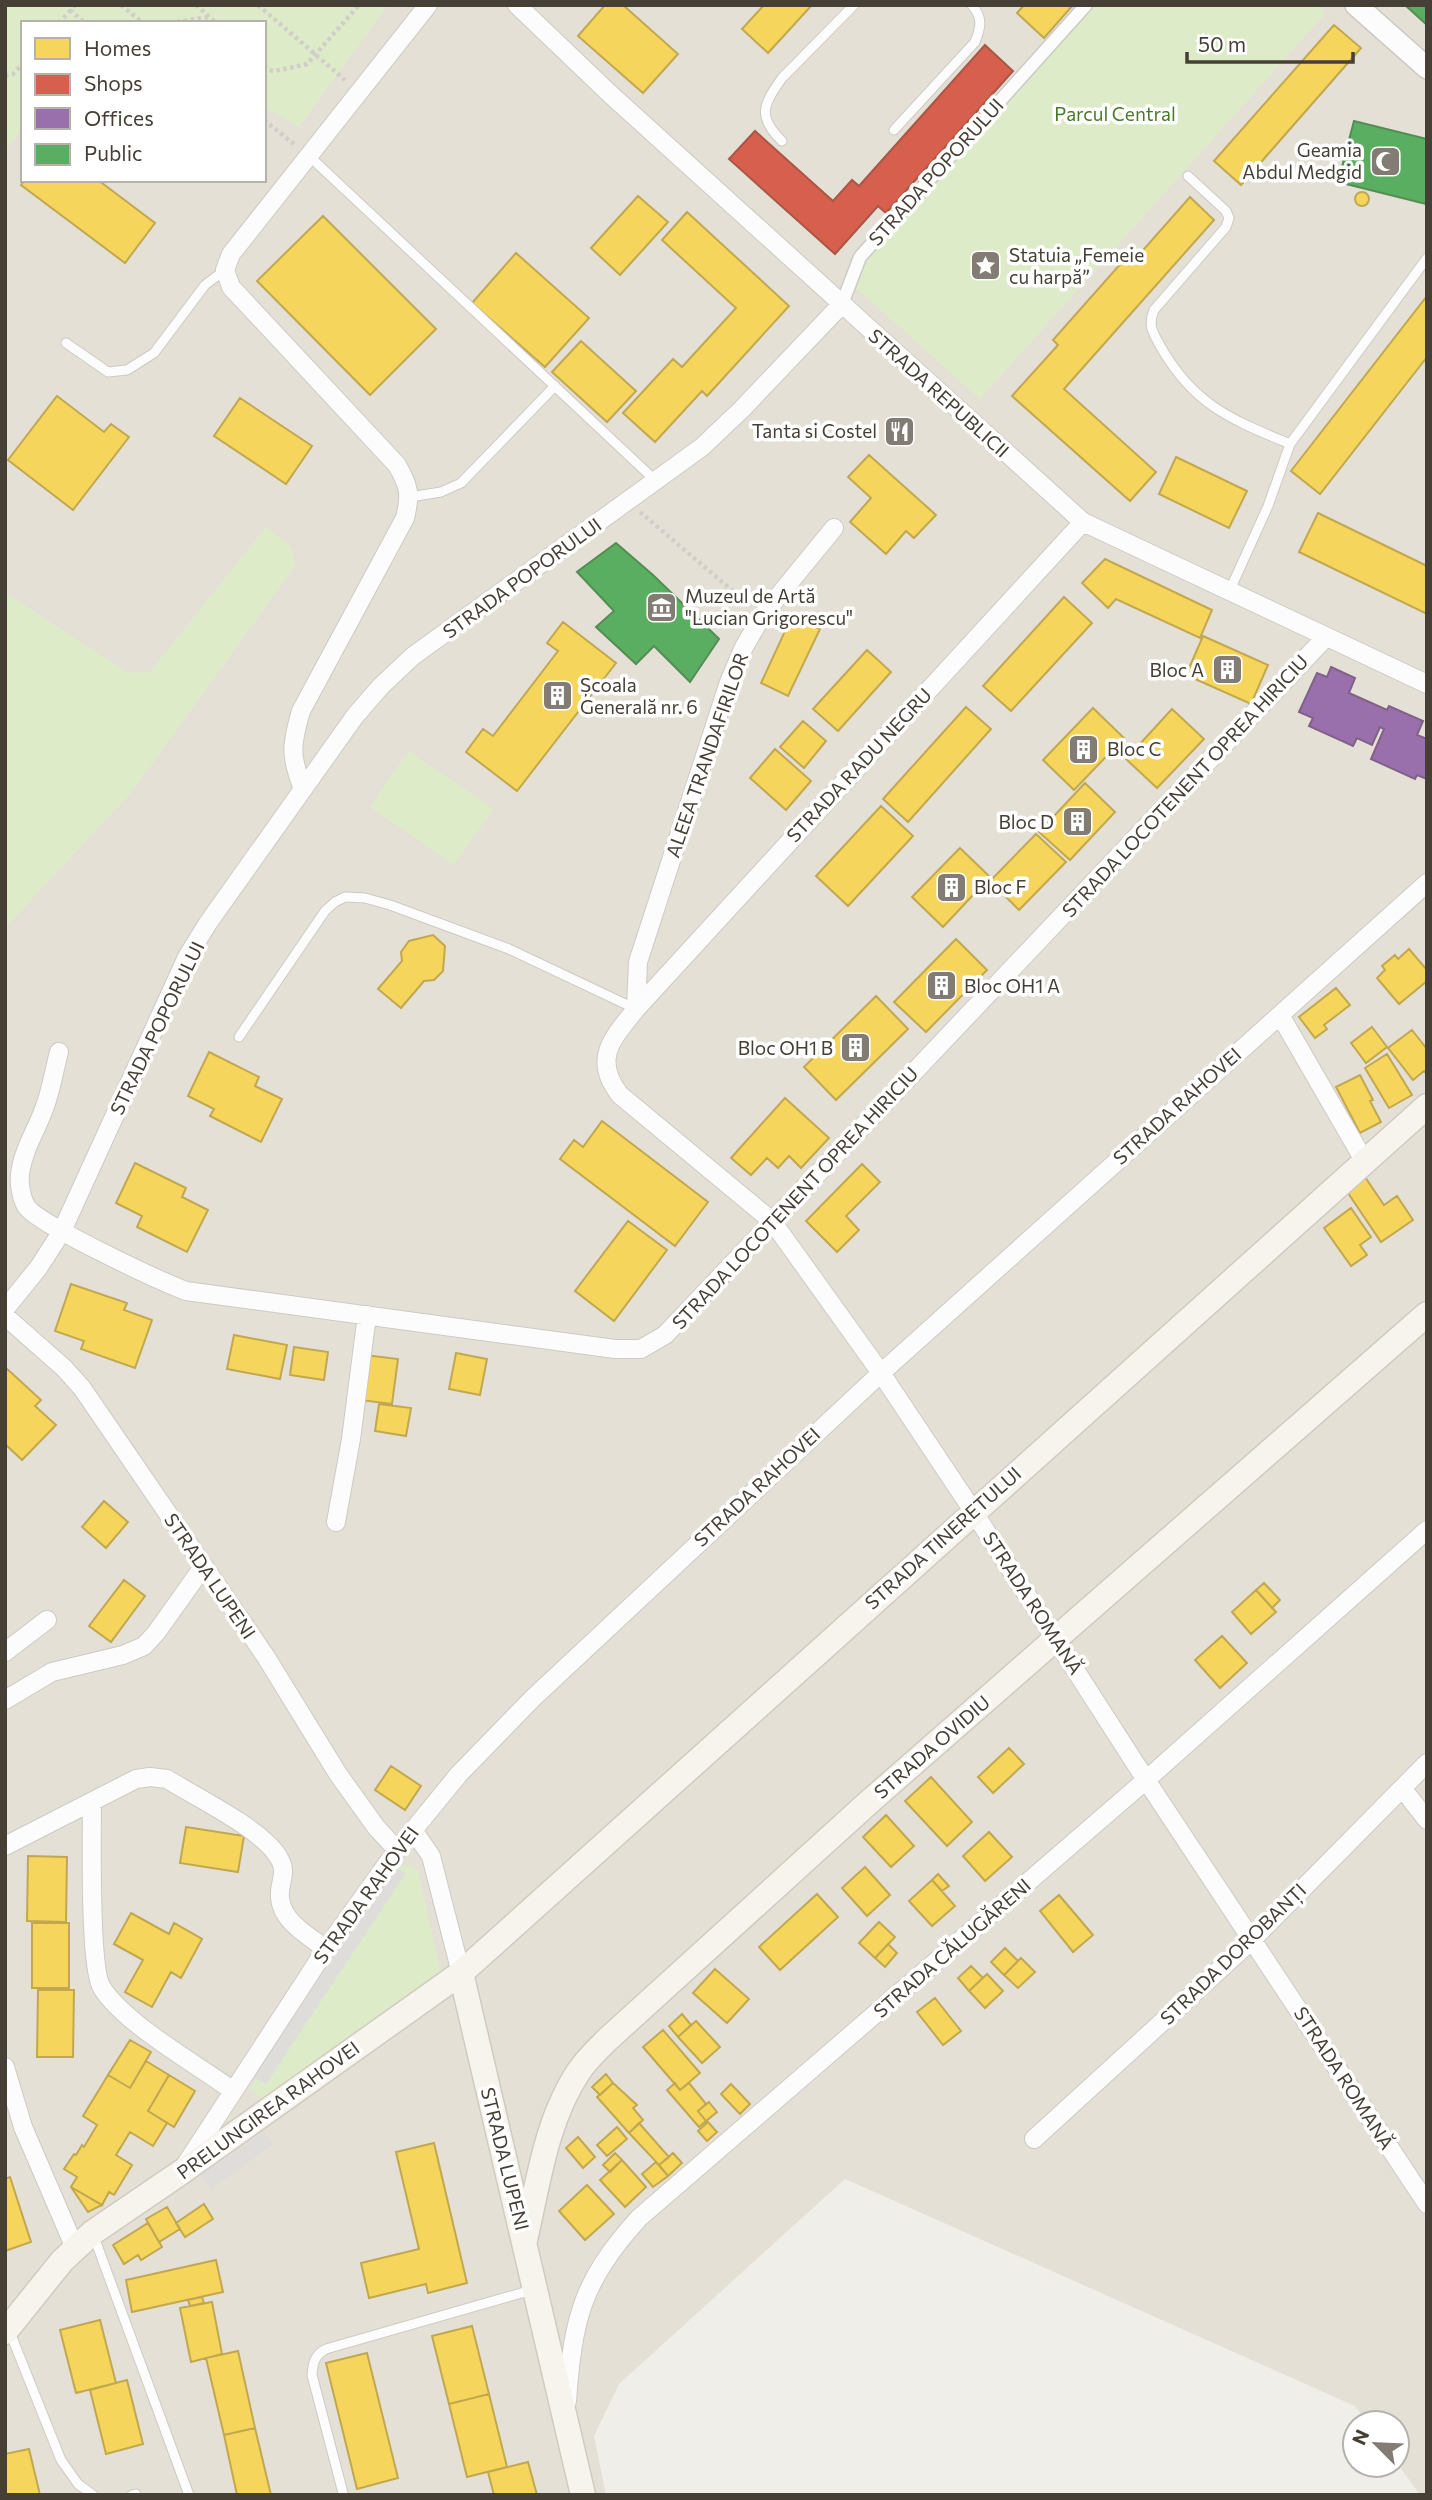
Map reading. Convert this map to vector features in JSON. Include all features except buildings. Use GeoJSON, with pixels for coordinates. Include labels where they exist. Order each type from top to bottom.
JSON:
{"type":"FeatureCollection","features":[{"type":"Feature","properties":{"kind":"main road","name":"STRADA TINERETULUI"},"geometry":{"type":"LineString","coordinates":[[461,1973],[1427,1106]]}},
{"type":"Feature","properties":{"kind":"main road","name":"STRADA OVIDIU"},"geometry":{"type":"LineString","coordinates":[[525,2240],[552,2128],[569,2088],[592,2056],[720,1935],[1427,1314]]}},
{"type":"Feature","properties":{"kind":"main road","name":"PRELUNGIREA RAHOVEI"},"geometry":{"type":"LineString","coordinates":[[7,2330],[83,2241],[461,1973]]}},
{"type":"Feature","properties":{"kind":"main road","name":"STRADA LUPENI"},"geometry":{"type":"LineString","coordinates":[[461,1973],[583,2495]]}},
{"type":"Feature","properties":{"kind":"street"},"geometry":{"type":"LineString","coordinates":[[303,789],[293,763],[293,738],[301,711],[405,517],[410,497],[397,465],[231,287],[225,270],[231,254],[428,5]]}},
{"type":"Feature","properties":{"kind":"street","name":"STRADA REPUBLICII"},"geometry":{"type":"LineString","coordinates":[[517,5],[609,93],[1083,522],[1427,684]]}},
{"type":"Feature","properties":{"kind":"street","name":"STRADA POPORULUI"},"geometry":{"type":"LineString","coordinates":[[5,1309],[39,1268],[62,1230],[187,957],[355,716],[381,686],[413,656],[657,482],[702,447],[732,418],[842,304],[860,257],[1086,5]]}},
{"type":"Feature","properties":{"kind":"street"},"geometry":{"type":"LineString","coordinates":[[1356,5],[1427,68]]}},
{"type":"Feature","properties":{"kind":"street","name":"STRADA RADU NEGRU"},"geometry":{"type":"LineString","coordinates":[[636,1009],[1083,522]]}},
{"type":"Feature","properties":{"kind":"street","name":"ALEEA TRANDAFIRILOR"},"geometry":{"type":"LineString","coordinates":[[636,1009],[638,962],[729,682],[744,647],[762,616],[834,528]]}},
{"type":"Feature","properties":{"kind":"street","name":"STRADA LOCOTENENT OPREA HIRICIU"},"geometry":{"type":"LineString","coordinates":[[62,1230],[167,1284],[186,1291],[615,1349],[641,1349],[665,1335],[1325,638]]}},
{"type":"Feature","properties":{"kind":"street","name":"STRADA RAHOVEI"},"geometry":{"type":"LineString","coordinates":[[180,2174],[232,2090],[326,1949],[397,1850],[460,1774],[542,1688],[881,1373],[1427,883]]}},
{"type":"Feature","properties":{"kind":"street","name":"STRADA ROMANĂ"},"geometry":{"type":"LineString","coordinates":[[636,1009],[610,1046],[604,1063],[609,1082],[620,1095],[772,1221],[881,1373],[973,1511],[1146,1780],[1427,2204]]}},
{"type":"Feature","properties":{"kind":"street"},"geometry":{"type":"LineString","coordinates":[[1280,1014],[1365,1161]]}},
{"type":"Feature","properties":{"kind":"street"},"geometry":{"type":"LineString","coordinates":[[59,1052],[44,1109],[25,1152],[20,1176],[21,1192],[26,1206],[36,1216],[62,1230]]}},
{"type":"Feature","properties":{"kind":"street"},"geometry":{"type":"LineString","coordinates":[[336,1522],[351,1439],[367,1315]]}},
{"type":"Feature","properties":{"kind":"street","name":"STRADA LUPENI"},"geometry":{"type":"LineString","coordinates":[[5,1316],[64,1368],[82,1388],[266,1657],[361,1807],[397,1850]]}},
{"type":"Feature","properties":{"kind":"street","name":"STRADA CĂLUGĂRENI"},"geometry":{"type":"LineString","coordinates":[[566,2418],[570,2356],[579,2314],[594,2276],[631,2227],[1146,1780],[1427,1530]]}},
{"type":"Feature","properties":{"kind":"street"},"geometry":{"type":"LineString","coordinates":[[5,1700],[52,1672],[123,1655],[144,1646],[203,1567]]}},
{"type":"Feature","properties":{"kind":"street"},"geometry":{"type":"LineString","coordinates":[[5,1652],[47,1620]]}},
{"type":"Feature","properties":{"kind":"street","name":"STRADA DOROBANȚI"},"geometry":{"type":"LineString","coordinates":[[1034,2139],[1253,1939],[1427,1763]]}},
{"type":"Feature","properties":{"kind":"street"},"geometry":{"type":"LineString","coordinates":[[5,1846],[136,1779],[167,1779],[258,1835],[275,1852],[282,1864],[284,1881],[279,1897],[283,1911],[293,1924],[326,1949]]}},
{"type":"Feature","properties":{"kind":"street"},"geometry":{"type":"LineString","coordinates":[[1402,1788],[1427,1820]]}},
{"type":"Feature","properties":{"kind":"street","name":"PRELUNGIREA RAHOVEI"},"geometry":{"type":"LineString","coordinates":[[92,1802],[95,1957],[100,1986],[114,2004],[140,2026],[232,2090]]}},
{"type":"Feature","properties":{"kind":"street","name":"STRADA LUPENI"},"geometry":{"type":"LineString","coordinates":[[413,1830],[431,1856],[461,1973]]}},
{"type":"Feature","properties":{"kind":"street"},"geometry":{"type":"LineString","coordinates":[[5,2067],[23,2127],[83,2241]]}},
{"type":"Feature","properties":{"kind":"lane"},"geometry":{"type":"LineString","coordinates":[[782,141],[766,121],[765,113],[773,91],[782,78],[855,5]]}},
{"type":"Feature","properties":{"kind":"lane"},"geometry":{"type":"LineString","coordinates":[[894,130],[975,42],[982,27],[978,13],[972,5]]}},
{"type":"Feature","properties":{"kind":"lane"},"geometry":{"type":"LineString","coordinates":[[308,155],[657,482]]}},
{"type":"Feature","properties":{"kind":"lane"},"geometry":{"type":"LineString","coordinates":[[1188,176],[1226,211],[1229,218],[1226,227],[1154,310],[1150,320],[1152,332],[1186,385],[1211,407],[1290,444]]}},
{"type":"Feature","properties":{"kind":"lane"},"geometry":{"type":"LineString","coordinates":[[1229,592],[1268,506],[1290,444],[1427,258]]}},
{"type":"Feature","properties":{"kind":"lane"},"geometry":{"type":"LineString","coordinates":[[66,343],[108,372],[127,370],[154,353],[205,285],[225,270]]}},
{"type":"Feature","properties":{"kind":"lane"},"geometry":{"type":"LineString","coordinates":[[410,497],[441,492],[461,483],[555,386]]}},
{"type":"Feature","properties":{"kind":"lane"},"geometry":{"type":"LineString","coordinates":[[239,1037],[325,911],[345,897],[365,898],[390,905],[509,949],[636,1009]]}},
{"type":"Feature","properties":{"kind":"lane"},"geometry":{"type":"LineString","coordinates":[[83,2241],[189,2495]]}},
{"type":"Feature","properties":{"kind":"lane"},"geometry":{"type":"LineString","coordinates":[[343,2493],[312,2375],[313,2361],[318,2353],[536,2289]]}},
{"type":"Feature","properties":{"kind":"lane"},"geometry":{"type":"LineString","coordinates":[[7,2330],[61,2459],[78,2484],[93,2495]]}},
{"type":"Feature","properties":{"kind":"path"},"geometry":{"type":"LineString","coordinates":[[121,5],[141,21]]}},
{"type":"Feature","properties":{"kind":"path"},"geometry":{"type":"LineString","coordinates":[[196,5],[214,21]]}},
{"type":"Feature","properties":{"kind":"path"},"geometry":{"type":"LineString","coordinates":[[258,5],[359,92]]}},
{"type":"Feature","properties":{"kind":"path"},"geometry":{"type":"LineString","coordinates":[[348,5],[354,10]]}},
{"type":"Feature","properties":{"kind":"path"},"geometry":{"type":"LineString","coordinates":[[266,68],[275,71],[307,64],[359,5]]}},
{"type":"Feature","properties":{"kind":"path"},"geometry":{"type":"LineString","coordinates":[[61,21],[73,8]]}},
{"type":"Feature","properties":{"kind":"path"},"geometry":{"type":"LineString","coordinates":[[183,21],[209,17]]}},
{"type":"Feature","properties":{"kind":"path"},"geometry":{"type":"LineString","coordinates":[[5,76],[13,74],[21,65]]}},
{"type":"Feature","properties":{"kind":"path"},"geometry":{"type":"LineString","coordinates":[[266,122],[308,155]]}},
{"type":"Feature","properties":{"kind":"path"},"geometry":{"type":"LineString","coordinates":[[628,502],[762,616]]}},
{"type":"Feature","properties":{"kind":"shaded area"},"geometry":{"type":"Polygon","coordinates":[[[77,5],[1427,5],[1427,2495],[1420,2495],[1408,2479],[1411,2479],[1411,2409],[1357,2409],[845,2179],[619,2384],[594,2436],[606,2495],[5,2495],[5,100],[21,80],[21,182],[266,182],[266,21],[77,5]]]}},
{"type":"Feature","properties":{"kind":"shaded area"},"geometry":{"type":"Polygon","coordinates":[[[394,1867],[406,1873],[266,2084],[256,2079],[253,2077],[394,1867]]]}},
{"type":"Feature","properties":{"kind":"shaded area"},"geometry":{"type":"Polygon","coordinates":[[[264,2131],[273,2145],[211,2189],[201,2175],[264,2131]]]}},
{"type":"Feature","properties":{"kind":"green space"},"geometry":{"type":"Polygon","coordinates":[[[5,5],[388,5],[299,127],[266,108],[266,21],[21,21],[21,130],[5,151],[5,5]]]}},
{"type":"Feature","properties":{"kind":"green space","name":"Parcul Central"},"geometry":{"type":"Polygon","coordinates":[[[1091,5],[1318,5],[1326,13],[980,399],[846,279],[1091,5]]]}},
{"type":"Feature","properties":{"kind":"green space"},"geometry":{"type":"Polygon","coordinates":[[[266,527],[290,546],[296,565],[131,793],[5,928],[5,593],[127,672],[149,673],[266,527]]]}},
{"type":"Feature","properties":{"kind":"green space"},"geometry":{"type":"Polygon","coordinates":[[[409,751],[493,809],[454,865],[370,807],[409,751]]]}},
{"type":"Feature","properties":{"kind":"green space"},"geometry":{"type":"Polygon","coordinates":[[[411,1865],[418,1872],[441,1973],[267,2102],[249,2090],[256,2079],[265,2084],[406,1873],[394,1867],[411,1865]]]}},
{"type":"Feature","properties":{"kind":"place","name":"Geamia Abdul Medgid"},"geometry":{"type":"Point","coordinates":[1385,161]}},
{"type":"Feature","properties":{"kind":"place","name":"Statuia „Femeie cu harpă”"},"geometry":{"type":"Point","coordinates":[986,266]}},
{"type":"Feature","properties":{"kind":"place","name":"Tanta si Costel"},"geometry":{"type":"Point","coordinates":[900,431]}},
{"type":"Feature","properties":{"kind":"place","name":"Muzeul de Artă \"Lucian Grigorescu\""},"geometry":{"type":"Point","coordinates":[662,607]}},
{"type":"Feature","properties":{"kind":"place","name":"Bloc A"},"geometry":{"type":"Point","coordinates":[1227,670]}},
{"type":"Feature","properties":{"kind":"place","name":"Școala Generală nr. 6"},"geometry":{"type":"Point","coordinates":[557,696]}},
{"type":"Feature","properties":{"kind":"place","name":"Bloc C"},"geometry":{"type":"Point","coordinates":[1084,749]}},
{"type":"Feature","properties":{"kind":"place","name":"Bloc D"},"geometry":{"type":"Point","coordinates":[1077,822]}},
{"type":"Feature","properties":{"kind":"place","name":"Bloc F"},"geometry":{"type":"Point","coordinates":[951,887]}},
{"type":"Feature","properties":{"kind":"place","name":"Bloc OH1 A"},"geometry":{"type":"Point","coordinates":[941,986]}},
{"type":"Feature","properties":{"kind":"place","name":"Bloc OH1 B"},"geometry":{"type":"Point","coordinates":[856,1048]}}]}
